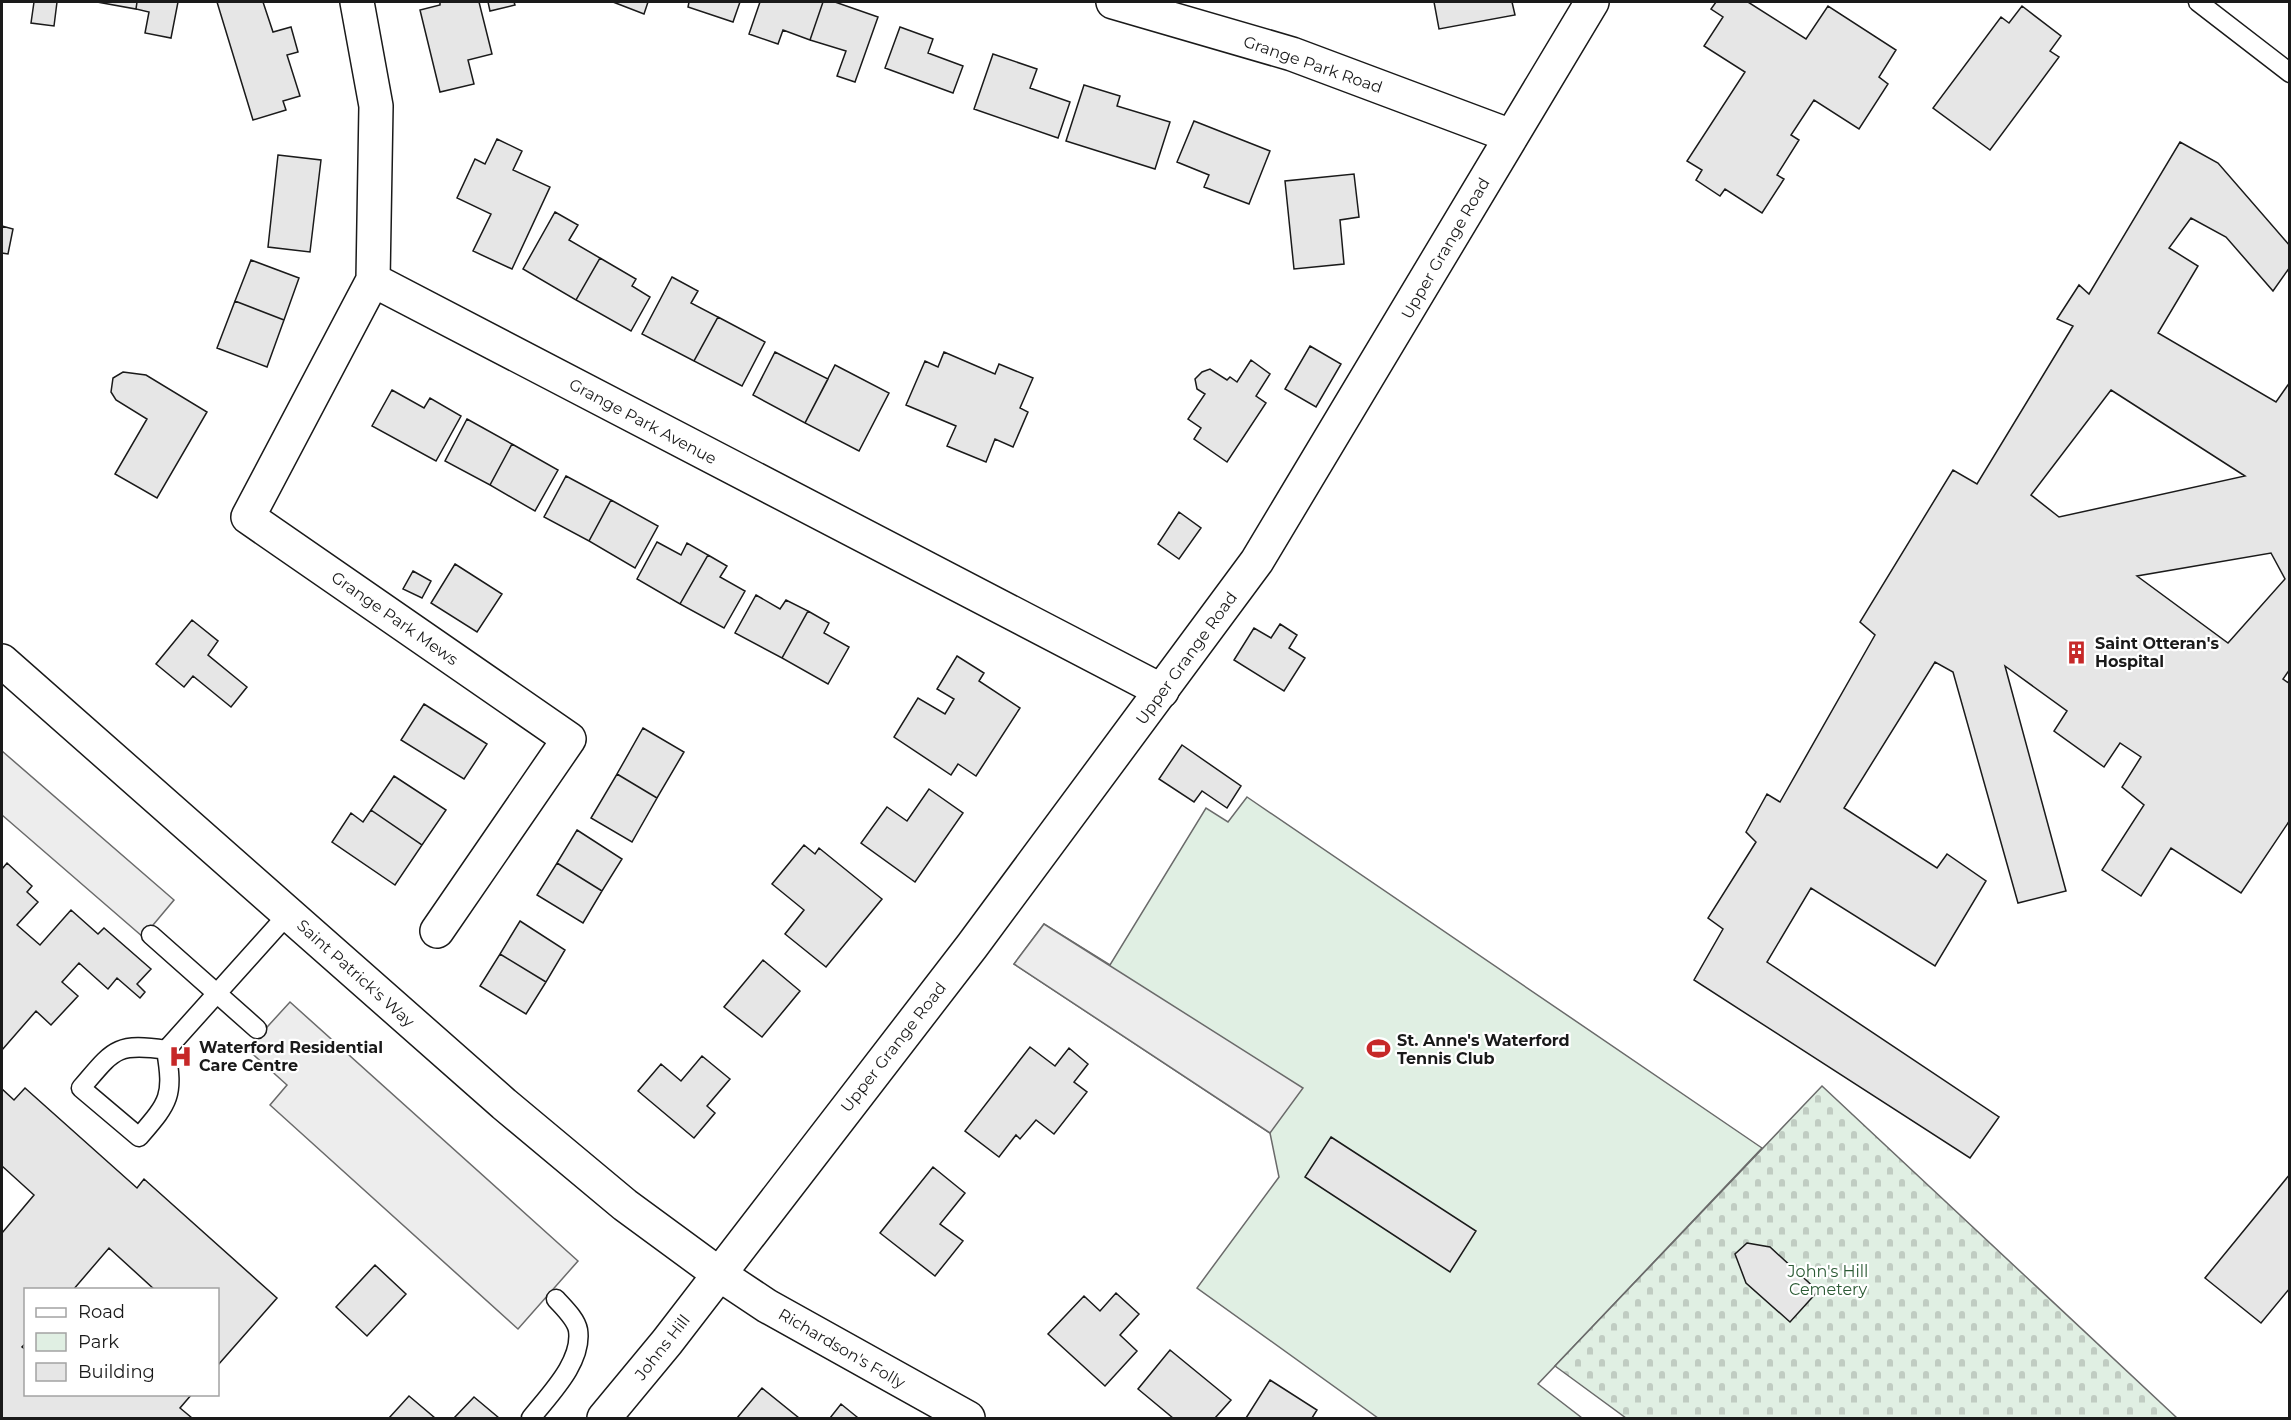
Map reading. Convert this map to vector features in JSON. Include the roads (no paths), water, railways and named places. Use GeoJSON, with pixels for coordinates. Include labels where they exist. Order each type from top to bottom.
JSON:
{"type":"FeatureCollection","features":[{"type":"Feature","properties":{"kind":"street"},"geometry":{"type":"LineString","coordinates":[[357,2],[376,106],[372,280]]}},
{"type":"Feature","properties":{"kind":"street","name":"Grange Park Road"},"geometry":{"type":"LineString","coordinates":[[1113,2],[1292,54],[1510,136]]}},
{"type":"Feature","properties":{"kind":"street","name":"Upper Grange Road"},"geometry":{"type":"LineString","coordinates":[[719,1275],[972,946],[1162,691],[1273,534],[1592,2]]}},
{"type":"Feature","properties":{"kind":"street","name":"Grange Park Avenue"},"geometry":{"type":"LineString","coordinates":[[372,280],[1162,691]]}},
{"type":"Feature","properties":{"kind":"street","name":"Grange Park Mews"},"geometry":{"type":"LineString","coordinates":[[372,280],[248,517],[569,739],[437,931]]}},
{"type":"Feature","properties":{"kind":"street","name":"Saint Patrick's Way"},"geometry":{"type":"LineString","coordinates":[[2,661],[572,1162],[662,1234],[719,1275]]}},
{"type":"Feature","properties":{"kind":"street","name":"Johns Hill"},"geometry":{"type":"LineString","coordinates":[[604,1419],[719,1275]]}},
{"type":"Feature","properties":{"kind":"street","name":"Richardson's Folly"},"geometry":{"type":"LineString","coordinates":[[719,1275],[833,1344],[968,1419]]}},
{"type":"Feature","properties":{"kind":"lane"},"geometry":{"type":"LineString","coordinates":[[2199,2],[2289,73]]}},
{"type":"Feature","properties":{"kind":"lane"},"geometry":{"type":"LineString","coordinates":[[166,1050],[289,913]]}},
{"type":"Feature","properties":{"kind":"lane"},"geometry":{"type":"LineString","coordinates":[[151,935],[256,1029]]}},
{"type":"Feature","properties":{"kind":"lane"},"geometry":{"type":"LineString","coordinates":[[138,1046],[166,1050],[170,1076],[169,1094],[164,1108],[139,1137],[81,1088],[108,1056],[120,1049],[138,1046]]}},
{"type":"Feature","properties":{"kind":"lane"},"geometry":{"type":"LineString","coordinates":[[531,1419],[563,1377],[578,1341],[578,1328],[556,1299]]}},
{"type":"Feature","properties":{"kind":"place","name":"Saint Otteran's Hospital"},"geometry":{"type":"Point","coordinates":[2077,652]}},
{"type":"Feature","properties":{"kind":"place","name":"St. Anne's Waterford Tennis Club"},"geometry":{"type":"Point","coordinates":[1379,1049]}},
{"type":"Feature","properties":{"kind":"place","name":"Waterford Residential Care Centre"},"geometry":{"type":"Point","coordinates":[181,1056]}},
{"type":"Feature","properties":{"kind":"park label","name":"John's Hill Cemetery"},"geometry":{"type":"Point","coordinates":[1828,1280]}}]}
